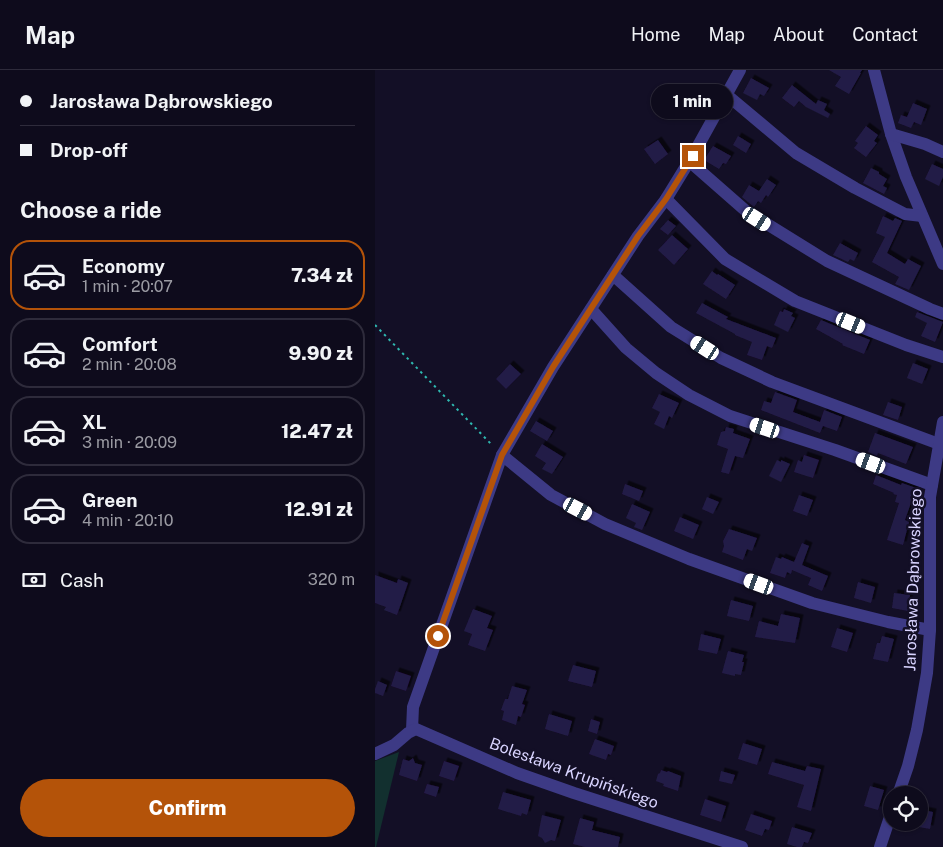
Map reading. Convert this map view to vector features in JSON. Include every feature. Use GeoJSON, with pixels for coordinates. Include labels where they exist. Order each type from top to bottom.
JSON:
{"type":"FeatureCollection","features":[{"type":"Feature","properties":{"kind":"street"},"geometry":{"type":"LineString","coordinates":[[375,754],[394,745],[412,730],[413,707],[502,455],[553,367],[638,236],[666,199],[739,70]]}},
{"type":"Feature","properties":{"kind":"street"},"geometry":{"type":"LineString","coordinates":[[874,70],[891,134],[906,178],[943,264]]}},
{"type":"Feature","properties":{"kind":"street"},"geometry":{"type":"LineString","coordinates":[[727,94],[796,153],[855,188],[905,214],[922,216]]}},
{"type":"Feature","properties":{"kind":"street"},"geometry":{"type":"LineString","coordinates":[[891,134],[925,144],[943,152]]}},
{"type":"Feature","properties":{"kind":"street"},"geometry":{"type":"LineString","coordinates":[[689,161],[746,212],[827,261],[943,314]]}},
{"type":"Feature","properties":{"kind":"street"},"geometry":{"type":"LineString","coordinates":[[666,199],[725,259],[795,301],[906,345],[943,357]]}},
{"type":"Feature","properties":{"kind":"street"},"geometry":{"type":"LineString","coordinates":[[613,275],[671,327],[721,358],[772,382],[939,444]]}},
{"type":"Feature","properties":{"kind":"street"},"geometry":{"type":"LineString","coordinates":[[591,309],[626,348],[656,373],[689,395],[730,416],[835,450],[932,485]]}},
{"type":"Feature","properties":{"kind":"street","name":"Jarosława Dąbrowskiego"},"geometry":{"type":"LineString","coordinates":[[901,786],[917,730],[927,673],[930,630],[930,497],[943,422]]}},
{"type":"Feature","properties":{"kind":"street"},"geometry":{"type":"LineString","coordinates":[[502,455],[551,495],[605,524],[689,559],[812,604],[930,630]]}},
{"type":"Feature","properties":{"kind":"street","name":"Bolesława Krupińskiego"},"geometry":{"type":"LineString","coordinates":[[412,730],[416,729],[430,734],[517,773],[742,847]]}},
{"type":"Feature","properties":{"kind":"street"},"geometry":{"type":"LineString","coordinates":[[880,847],[885,831]]}},
{"type":"Feature","properties":{"kind":"path"},"geometry":{"type":"LineString","coordinates":[[375,325],[502,455]]}},
{"type":"Feature","properties":{"kind":"green space"},"geometry":{"type":"Polygon","coordinates":[[[399,752],[376,847],[375,847],[375,761],[399,752]]]}},
{"type":"Feature","properties":{"kind":"building"},"geometry":{"type":"Polygon","coordinates":[[[829,70],[862,70],[849,94],[835,86],[841,77],[829,70]]]}},
{"type":"Feature","properties":{"kind":"building"},"geometry":{"type":"Polygon","coordinates":[[[751,78],[769,88],[764,96],[760,94],[757,100],[743,93],[751,78]]]}},
{"type":"Feature","properties":{"kind":"building"},"geometry":{"type":"Polygon","coordinates":[[[792,85],[816,104],[818,100],[827,104],[824,110],[830,114],[828,118],[806,107],[799,101],[794,107],[782,98],[792,85]]]}},
{"type":"Feature","properties":{"kind":"building"},"geometry":{"type":"Polygon","coordinates":[[[913,103],[927,109],[921,125],[914,122],[911,128],[898,123],[901,115],[907,117],[913,103]]]}},
{"type":"Feature","properties":{"kind":"building"},"geometry":{"type":"Polygon","coordinates":[[[866,126],[878,135],[874,141],[877,143],[866,157],[854,148],[858,143],[855,141],[866,126]]]}},
{"type":"Feature","properties":{"kind":"building"},"geometry":{"type":"Polygon","coordinates":[[[738,136],[751,144],[746,153],[733,145],[738,136]]]}},
{"type":"Feature","properties":{"kind":"building"},"geometry":{"type":"Polygon","coordinates":[[[658,140],[668,154],[655,164],[644,149],[658,140]]]}},
{"type":"Feature","properties":{"kind":"building"},"geometry":{"type":"Polygon","coordinates":[[[713,146],[731,156],[726,164],[723,163],[719,169],[704,160],[713,146]]]}},
{"type":"Feature","properties":{"kind":"building"},"geometry":{"type":"Polygon","coordinates":[[[932,164],[943,169],[943,177],[939,186],[925,179],[932,164]]]}},
{"type":"Feature","properties":{"kind":"building"},"geometry":{"type":"Polygon","coordinates":[[[871,168],[887,179],[883,186],[887,188],[884,194],[863,183],[871,168]]]}},
{"type":"Feature","properties":{"kind":"building"},"geometry":{"type":"Polygon","coordinates":[[[767,179],[776,185],[768,197],[766,195],[761,203],[758,201],[754,207],[742,197],[749,185],[759,191],[767,179]]]}},
{"type":"Feature","properties":{"kind":"building"},"geometry":{"type":"Polygon","coordinates":[[[883,216],[893,221],[895,218],[902,221],[887,253],[905,264],[908,259],[921,266],[909,290],[895,284],[899,277],[872,262],[885,237],[876,233],[883,216]]]}},
{"type":"Feature","properties":{"kind":"building"},"geometry":{"type":"Polygon","coordinates":[[[668,220],[676,226],[668,235],[660,229],[668,220]]]}},
{"type":"Feature","properties":{"kind":"building"},"geometry":{"type":"Polygon","coordinates":[[[672,235],[688,249],[674,265],[658,250],[672,235]]]}},
{"type":"Feature","properties":{"kind":"building"},"geometry":{"type":"Polygon","coordinates":[[[840,243],[858,253],[854,261],[850,259],[848,262],[833,255],[840,243]]]}},
{"type":"Feature","properties":{"kind":"building"},"geometry":{"type":"Polygon","coordinates":[[[712,271],[735,285],[726,299],[703,284],[712,271]]]}},
{"type":"Feature","properties":{"kind":"building"},"geometry":{"type":"Polygon","coordinates":[[[702,303],[728,317],[726,319],[776,338],[772,348],[767,346],[762,360],[747,355],[752,342],[735,335],[696,313],[702,303]]]}},
{"type":"Feature","properties":{"kind":"building"},"geometry":{"type":"Polygon","coordinates":[[[784,309],[793,313],[791,316],[795,318],[788,332],[774,325],[780,311],[783,312],[784,309]]]}},
{"type":"Feature","properties":{"kind":"building"},"geometry":{"type":"Polygon","coordinates":[[[917,312],[943,322],[935,342],[921,336],[927,323],[915,317],[917,312]]]}},
{"type":"Feature","properties":{"kind":"building"},"geometry":{"type":"Polygon","coordinates":[[[821,320],[870,340],[864,354],[842,345],[816,329],[821,320]]]}},
{"type":"Feature","properties":{"kind":"building"},"geometry":{"type":"Polygon","coordinates":[[[913,363],[928,369],[922,384],[907,378],[913,363]]]}},
{"type":"Feature","properties":{"kind":"building"},"geometry":{"type":"Polygon","coordinates":[[[510,364],[521,374],[506,389],[496,379],[510,364]]]}},
{"type":"Feature","properties":{"kind":"building"},"geometry":{"type":"Polygon","coordinates":[[[775,392],[797,400],[793,412],[820,422],[824,410],[842,417],[837,431],[823,426],[820,433],[761,410],[764,401],[771,403],[775,392]]]}},
{"type":"Feature","properties":{"kind":"building"},"geometry":{"type":"Polygon","coordinates":[[[659,394],[679,403],[672,418],[669,416],[664,429],[654,424],[660,412],[652,408],[659,394]]]}},
{"type":"Feature","properties":{"kind":"building"},"geometry":{"type":"Polygon","coordinates":[[[888,402],[902,407],[898,420],[883,415],[888,402]]]}},
{"type":"Feature","properties":{"kind":"building"},"geometry":{"type":"Polygon","coordinates":[[[536,421],[553,431],[547,441],[530,431],[536,421]]]}},
{"type":"Feature","properties":{"kind":"building"},"geometry":{"type":"Polygon","coordinates":[[[726,427],[734,429],[733,433],[750,439],[743,458],[735,456],[729,474],[721,472],[728,449],[717,445],[721,432],[725,431],[726,427]]]}},
{"type":"Feature","properties":{"kind":"building"},"geometry":{"type":"Polygon","coordinates":[[[875,433],[913,447],[906,464],[878,453],[877,456],[868,452],[875,433]]]}},
{"type":"Feature","properties":{"kind":"building"},"geometry":{"type":"Polygon","coordinates":[[[542,444],[563,457],[552,474],[542,469],[546,463],[535,456],[542,444]]]}},
{"type":"Feature","properties":{"kind":"building"},"geometry":{"type":"Polygon","coordinates":[[[804,455],[819,460],[813,478],[794,472],[798,460],[802,462],[804,455]]]}},
{"type":"Feature","properties":{"kind":"building"},"geometry":{"type":"Polygon","coordinates":[[[777,460],[790,464],[781,482],[769,476],[777,460]]]}},
{"type":"Feature","properties":{"kind":"building"},"geometry":{"type":"Polygon","coordinates":[[[876,475],[901,485],[902,483],[916,488],[905,520],[909,522],[903,545],[887,540],[899,503],[895,502],[897,495],[873,484],[876,475]]]}},
{"type":"Feature","properties":{"kind":"building"},"geometry":{"type":"Polygon","coordinates":[[[625,484],[643,491],[639,501],[622,494],[625,484]]]}},
{"type":"Feature","properties":{"kind":"building"},"geometry":{"type":"Polygon","coordinates":[[[799,495],[813,500],[807,516],[793,511],[799,495]]]}},
{"type":"Feature","properties":{"kind":"building"},"geometry":{"type":"Polygon","coordinates":[[[707,497],[719,502],[713,514],[702,509],[707,497]]]}},
{"type":"Feature","properties":{"kind":"building"},"geometry":{"type":"Polygon","coordinates":[[[632,504],[650,512],[642,530],[634,527],[636,523],[626,518],[632,504]]]}},
{"type":"Feature","properties":{"kind":"building"},"geometry":{"type":"Polygon","coordinates":[[[680,517],[699,525],[693,539],[674,531],[680,517]]]}},
{"type":"Feature","properties":{"kind":"building"},"geometry":{"type":"Polygon","coordinates":[[[729,529],[757,538],[752,551],[747,549],[743,560],[722,552],[723,541],[729,529]]]}},
{"type":"Feature","properties":{"kind":"building"},"geometry":{"type":"Polygon","coordinates":[[[802,543],[809,546],[802,565],[828,576],[822,591],[808,585],[811,578],[792,570],[791,574],[787,572],[785,578],[770,573],[776,557],[781,559],[782,557],[794,562],[802,543]]]}},
{"type":"Feature","properties":{"kind":"building"},"geometry":{"type":"Polygon","coordinates":[[[375,575],[397,583],[398,579],[408,583],[397,615],[384,610],[386,607],[375,603],[375,575]]]}},
{"type":"Feature","properties":{"kind":"building"},"geometry":{"type":"Polygon","coordinates":[[[858,582],[875,587],[871,603],[854,598],[858,582]]]}},
{"type":"Feature","properties":{"kind":"building"},"geometry":{"type":"Polygon","coordinates":[[[894,593],[910,595],[908,611],[892,608],[894,593]]]}},
{"type":"Feature","properties":{"kind":"building"},"geometry":{"type":"Polygon","coordinates":[[[731,600],[753,606],[749,621],[727,616],[731,600]]]}},
{"type":"Feature","properties":{"kind":"building"},"geometry":{"type":"Polygon","coordinates":[[[473,609],[492,616],[487,628],[493,630],[485,651],[468,645],[472,634],[464,631],[473,609]]]}},
{"type":"Feature","properties":{"kind":"building"},"geometry":{"type":"Polygon","coordinates":[[[781,614],[800,618],[795,643],[755,637],[759,621],[778,626],[781,614]]]}},
{"type":"Feature","properties":{"kind":"building"},"geometry":{"type":"Polygon","coordinates":[[[837,628],[853,633],[847,652],[831,647],[837,628]]]}},
{"type":"Feature","properties":{"kind":"building"},"geometry":{"type":"Polygon","coordinates":[[[701,634],[721,639],[717,654],[698,650],[701,634]]]}},
{"type":"Feature","properties":{"kind":"building"},"geometry":{"type":"Polygon","coordinates":[[[882,636],[894,639],[888,662],[873,659],[877,643],[880,643],[882,636]]]}},
{"type":"Feature","properties":{"kind":"building"},"geometry":{"type":"Polygon","coordinates":[[[728,651],[744,655],[741,675],[735,674],[735,676],[722,673],[728,651]]]}},
{"type":"Feature","properties":{"kind":"building"},"geometry":{"type":"Polygon","coordinates":[[[573,665],[596,671],[592,687],[568,681],[573,665]]]}},
{"type":"Feature","properties":{"kind":"building"},"geometry":{"type":"Polygon","coordinates":[[[396,671],[411,676],[406,691],[391,686],[396,671]]]}},
{"type":"Feature","properties":{"kind":"building"},"geometry":{"type":"Polygon","coordinates":[[[378,681],[387,685],[383,696],[375,693],[378,681]]]}},
{"type":"Feature","properties":{"kind":"building"},"geometry":{"type":"Polygon","coordinates":[[[512,686],[527,690],[522,704],[525,705],[521,717],[518,716],[516,725],[502,720],[504,711],[501,710],[505,699],[508,699],[512,686]]]}},
{"type":"Feature","properties":{"kind":"building"},"geometry":{"type":"Polygon","coordinates":[[[549,714],[572,721],[568,736],[545,729],[549,714]]]}},
{"type":"Feature","properties":{"kind":"building"},"geometry":{"type":"Polygon","coordinates":[[[591,719],[600,722],[597,734],[588,731],[591,719]]]}},
{"type":"Feature","properties":{"kind":"building"},"geometry":{"type":"Polygon","coordinates":[[[595,739],[614,746],[611,755],[608,754],[606,760],[589,754],[595,739]]]}},
{"type":"Feature","properties":{"kind":"building"},"geometry":{"type":"Polygon","coordinates":[[[743,743],[762,749],[757,765],[738,759],[743,743]]]}},
{"type":"Feature","properties":{"kind":"building"},"geometry":{"type":"Polygon","coordinates":[[[413,758],[415,763],[422,765],[417,781],[399,775],[403,759],[409,761],[413,758]]]}},
{"type":"Feature","properties":{"kind":"building"},"geometry":{"type":"Polygon","coordinates":[[[444,761],[459,766],[454,781],[439,776],[444,761]]]}},
{"type":"Feature","properties":{"kind":"building"},"geometry":{"type":"Polygon","coordinates":[[[772,762],[805,771],[807,766],[821,769],[811,811],[797,807],[804,785],[768,774],[772,762]]]}},
{"type":"Feature","properties":{"kind":"building"},"geometry":{"type":"Polygon","coordinates":[[[661,770],[681,776],[678,791],[663,786],[664,784],[656,781],[661,770]]]}},
{"type":"Feature","properties":{"kind":"building"},"geometry":{"type":"Polygon","coordinates":[[[721,771],[735,775],[732,784],[719,781],[721,771]]]}},
{"type":"Feature","properties":{"kind":"building"},"geometry":{"type":"Polygon","coordinates":[[[427,784],[439,787],[436,797],[424,793],[427,784]]]}},
{"type":"Feature","properties":{"kind":"building"},"geometry":{"type":"Polygon","coordinates":[[[870,786],[883,790],[878,810],[864,806],[870,786]]]}},
{"type":"Feature","properties":{"kind":"building"},"geometry":{"type":"Polygon","coordinates":[[[503,792],[531,800],[527,815],[522,813],[521,816],[498,809],[503,792]]]}},
{"type":"Feature","properties":{"kind":"building"},"geometry":{"type":"Polygon","coordinates":[[[705,799],[726,806],[721,822],[700,815],[705,799]]]}},
{"type":"Feature","properties":{"kind":"building"},"geometry":{"type":"Polygon","coordinates":[[[928,811],[933,812],[930,829],[928,829],[928,811]]]}},
{"type":"Feature","properties":{"kind":"building"},"geometry":{"type":"Polygon","coordinates":[[[751,814],[772,821],[769,830],[765,829],[762,836],[745,830],[751,814]]]}},
{"type":"Feature","properties":{"kind":"building"},"geometry":{"type":"Polygon","coordinates":[[[542,815],[561,820],[555,841],[551,840],[545,843],[538,836],[542,815]]]}},
{"type":"Feature","properties":{"kind":"building"},"geometry":{"type":"Polygon","coordinates":[[[580,818],[594,822],[592,830],[620,837],[618,847],[585,847],[573,844],[580,818]]]}},
{"type":"Feature","properties":{"kind":"building"},"geometry":{"type":"Polygon","coordinates":[[[792,827],[812,833],[808,843],[804,842],[802,847],[787,844],[792,827]]]}},
{"type":"Feature","properties":{"kind":"route"},"geometry":{"type":"LineString","coordinates":[[438,636],[502,455],[553,367],[638,236],[666,199],[693,156]]}}]}
